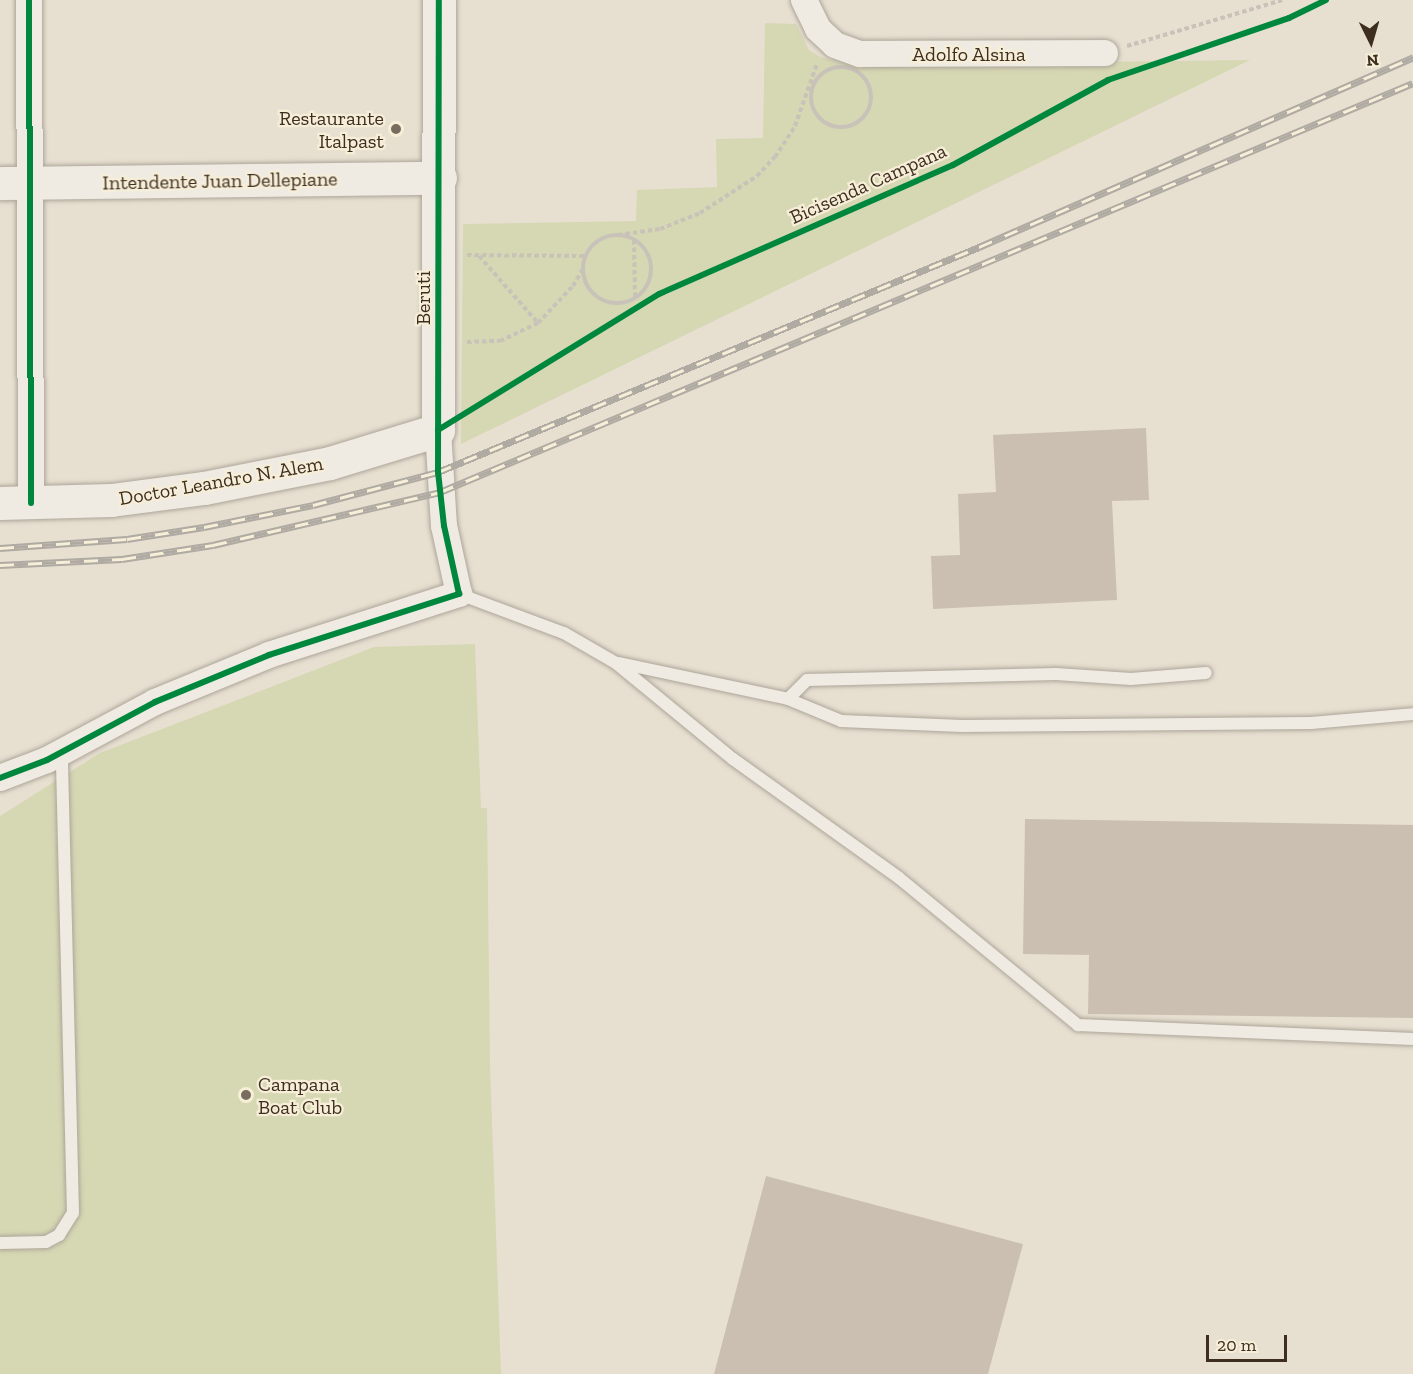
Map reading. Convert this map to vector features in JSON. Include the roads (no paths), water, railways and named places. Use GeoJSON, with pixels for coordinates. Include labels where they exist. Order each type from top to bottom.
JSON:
{"type":"FeatureCollection","features":[{"type":"Feature","properties":{"kind":"street"},"geometry":{"type":"LineString","coordinates":[[15,503],[15,183],[29,0]]}},
{"type":"Feature","properties":{"kind":"street","name":"Beruti"},"geometry":{"type":"LineString","coordinates":[[439,0],[438,430],[444,526],[459,594]]}},
{"type":"Feature","properties":{"kind":"street","name":"Adolfo Alsina"},"geometry":{"type":"LineString","coordinates":[[804,0],[830,39],[860,54],[1104,53]]}},
{"type":"Feature","properties":{"kind":"street","name":"Intendente Juan Dellepiane"},"geometry":{"type":"LineString","coordinates":[[15,183],[440,178]]}},
{"type":"Feature","properties":{"kind":"street","name":"Doctor Leandro N. Alem"},"geometry":{"type":"LineString","coordinates":[[15,503],[111,500],[204,488],[330,463],[438,430]]}},
{"type":"Feature","properties":{"kind":"street"},"geometry":{"type":"LineString","coordinates":[[0,778],[62,752],[155,702],[269,655],[459,594]]}},
{"type":"Feature","properties":{"kind":"lane"},"geometry":{"type":"LineString","coordinates":[[459,594],[564,633],[616,663],[733,759],[899,878],[1078,1025],[1413,1039]]}},
{"type":"Feature","properties":{"kind":"lane"},"geometry":{"type":"LineString","coordinates":[[616,663],[788,699],[841,721],[962,726],[1311,723],[1413,714]]}},
{"type":"Feature","properties":{"kind":"lane"},"geometry":{"type":"LineString","coordinates":[[788,699],[807,680],[1056,674],[1131,679],[1206,673]]}},
{"type":"Feature","properties":{"kind":"lane"},"geometry":{"type":"LineString","coordinates":[[0,1242],[46,1242],[59,1235],[73,1213],[62,752]]}},
{"type":"Feature","properties":{"kind":"railway"},"geometry":{"type":"LineString","coordinates":[[0,548],[127,539],[204,527],[313,505],[438,472],[979,247],[1413,57]]}},
{"type":"Feature","properties":{"kind":"railway"},"geometry":{"type":"LineString","coordinates":[[0,565],[122,559],[213,545],[440,492],[1413,83]]}},
{"type":"Feature","properties":{"kind":"place","name":"Restaurante Italpast"},"geometry":{"type":"Point","coordinates":[396,129]}},
{"type":"Feature","properties":{"kind":"place","name":"Campana Boat Club"},"geometry":{"type":"Point","coordinates":[246,1095]}}]}
